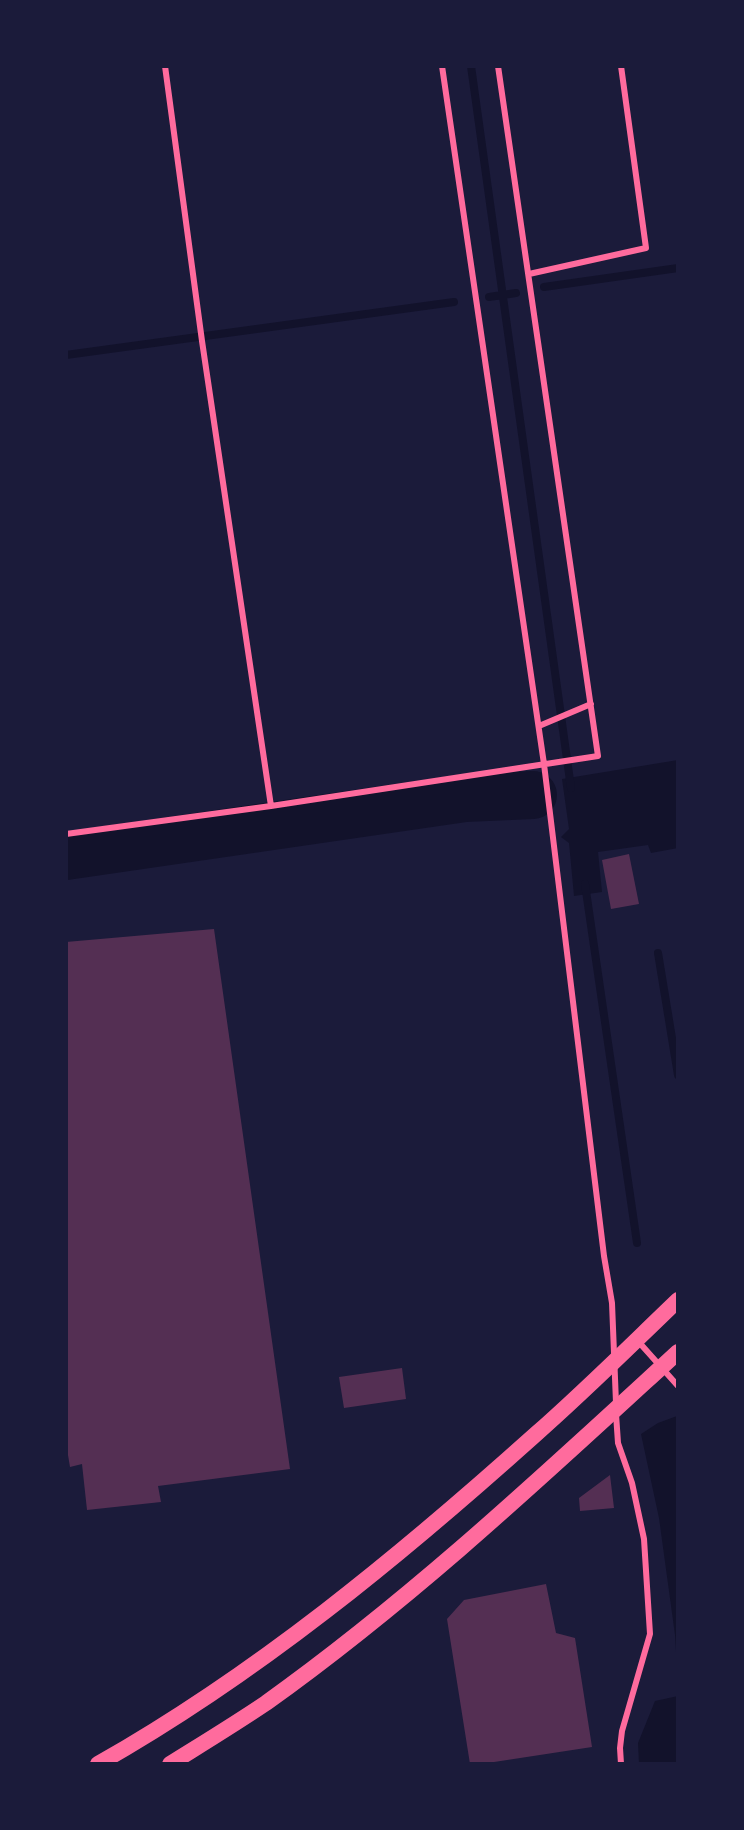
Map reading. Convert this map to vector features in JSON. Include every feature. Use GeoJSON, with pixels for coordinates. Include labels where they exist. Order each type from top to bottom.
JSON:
{"type":"FeatureCollection","features":[{"type":"Feature","properties":{"kind":"highway"},"geometry":{"type":"LineString","coordinates":[[98,1764],[144,1738],[237,1675],[388,1563],[537,1434],[678,1300]]}},
{"type":"Feature","properties":{"kind":"highway"},"geometry":{"type":"LineString","coordinates":[[170,1764],[265,1703],[416,1587],[556,1465],[678,1352]]}},
{"type":"Feature","properties":{"kind":"street"},"geometry":{"type":"LineString","coordinates":[[165,66],[202,341],[271,806]]}},
{"type":"Feature","properties":{"kind":"street"},"geometry":{"type":"LineString","coordinates":[[442,66],[544,764],[604,1256],[612,1303],[618,1443],[632,1483],[644,1539],[650,1634],[622,1731],[621,1764]]}},
{"type":"Feature","properties":{"kind":"street"},"geometry":{"type":"LineString","coordinates":[[66,834],[271,806],[598,756],[498,66]]}},
{"type":"Feature","properties":{"kind":"street"},"geometry":{"type":"LineString","coordinates":[[529,274],[646,248],[621,66]]}},
{"type":"Feature","properties":{"kind":"street"},"geometry":{"type":"LineString","coordinates":[[539,726],[591,704]]}},
{"type":"Feature","properties":{"kind":"street"},"geometry":{"type":"LineString","coordinates":[[636,1339],[678,1386]]}},
{"type":"Feature","properties":{"kind":"shaded area"},"geometry":{"type":"Polygon","coordinates":[[[678,760],[678,848],[651,853],[648,845],[598,852],[602,892],[574,896],[569,843],[561,837],[569,829],[562,779],[678,760]]]}},
{"type":"Feature","properties":{"kind":"shaded area"},"geometry":{"type":"Polygon","coordinates":[[[677,1416],[678,1685],[675,1635],[659,1518],[641,1434],[658,1423],[677,1416]]]}},
{"type":"Feature","properties":{"kind":"shaded area"},"geometry":{"type":"Polygon","coordinates":[[[678,1696],[678,1764],[639,1764],[638,1743],[655,1701],[678,1696]]]}},
{"type":"Feature","properties":{"kind":"building"},"geometry":{"type":"Polygon","coordinates":[[[629,854],[639,904],[611,909],[602,860],[629,854]]]}},
{"type":"Feature","properties":{"kind":"building"},"geometry":{"type":"Polygon","coordinates":[[[214,929],[290,1469],[158,1486],[161,1502],[87,1510],[82,1464],[70,1467],[66,1443],[66,942],[214,929]]]}},
{"type":"Feature","properties":{"kind":"building"},"geometry":{"type":"Polygon","coordinates":[[[402,1368],[406,1399],[344,1408],[339,1377],[402,1368]]]}},
{"type":"Feature","properties":{"kind":"building"},"geometry":{"type":"Polygon","coordinates":[[[610,1475],[614,1508],[580,1511],[579,1498],[610,1475]]]}},
{"type":"Feature","properties":{"kind":"building"},"geometry":{"type":"Polygon","coordinates":[[[546,1584],[556,1633],[575,1638],[592,1747],[470,1764],[447,1619],[464,1600],[546,1584]]]}},
{"type":"Feature","properties":{"kind":"waterway"},"geometry":{"type":"LineString","coordinates":[[471,66],[571,788]]}},
{"type":"Feature","properties":{"kind":"waterway"},"geometry":{"type":"LineString","coordinates":[[544,287],[678,268]]}},
{"type":"Feature","properties":{"kind":"waterway"},"geometry":{"type":"LineString","coordinates":[[489,297],[516,293]]}},
{"type":"Feature","properties":{"kind":"waterway"},"geometry":{"type":"LineString","coordinates":[[66,355],[454,302]]}},
{"type":"Feature","properties":{"kind":"waterway"},"geometry":{"type":"LineString","coordinates":[[66,856],[465,798],[533,795]]}},
{"type":"Feature","properties":{"kind":"waterway"},"geometry":{"type":"LineString","coordinates":[[496,797],[529,813]]}},
{"type":"Feature","properties":{"kind":"waterway"},"geometry":{"type":"LineString","coordinates":[[585,884],[637,1243]]}},
{"type":"Feature","properties":{"kind":"waterway"},"geometry":{"type":"LineString","coordinates":[[658,953],[678,1075]]}}]}
